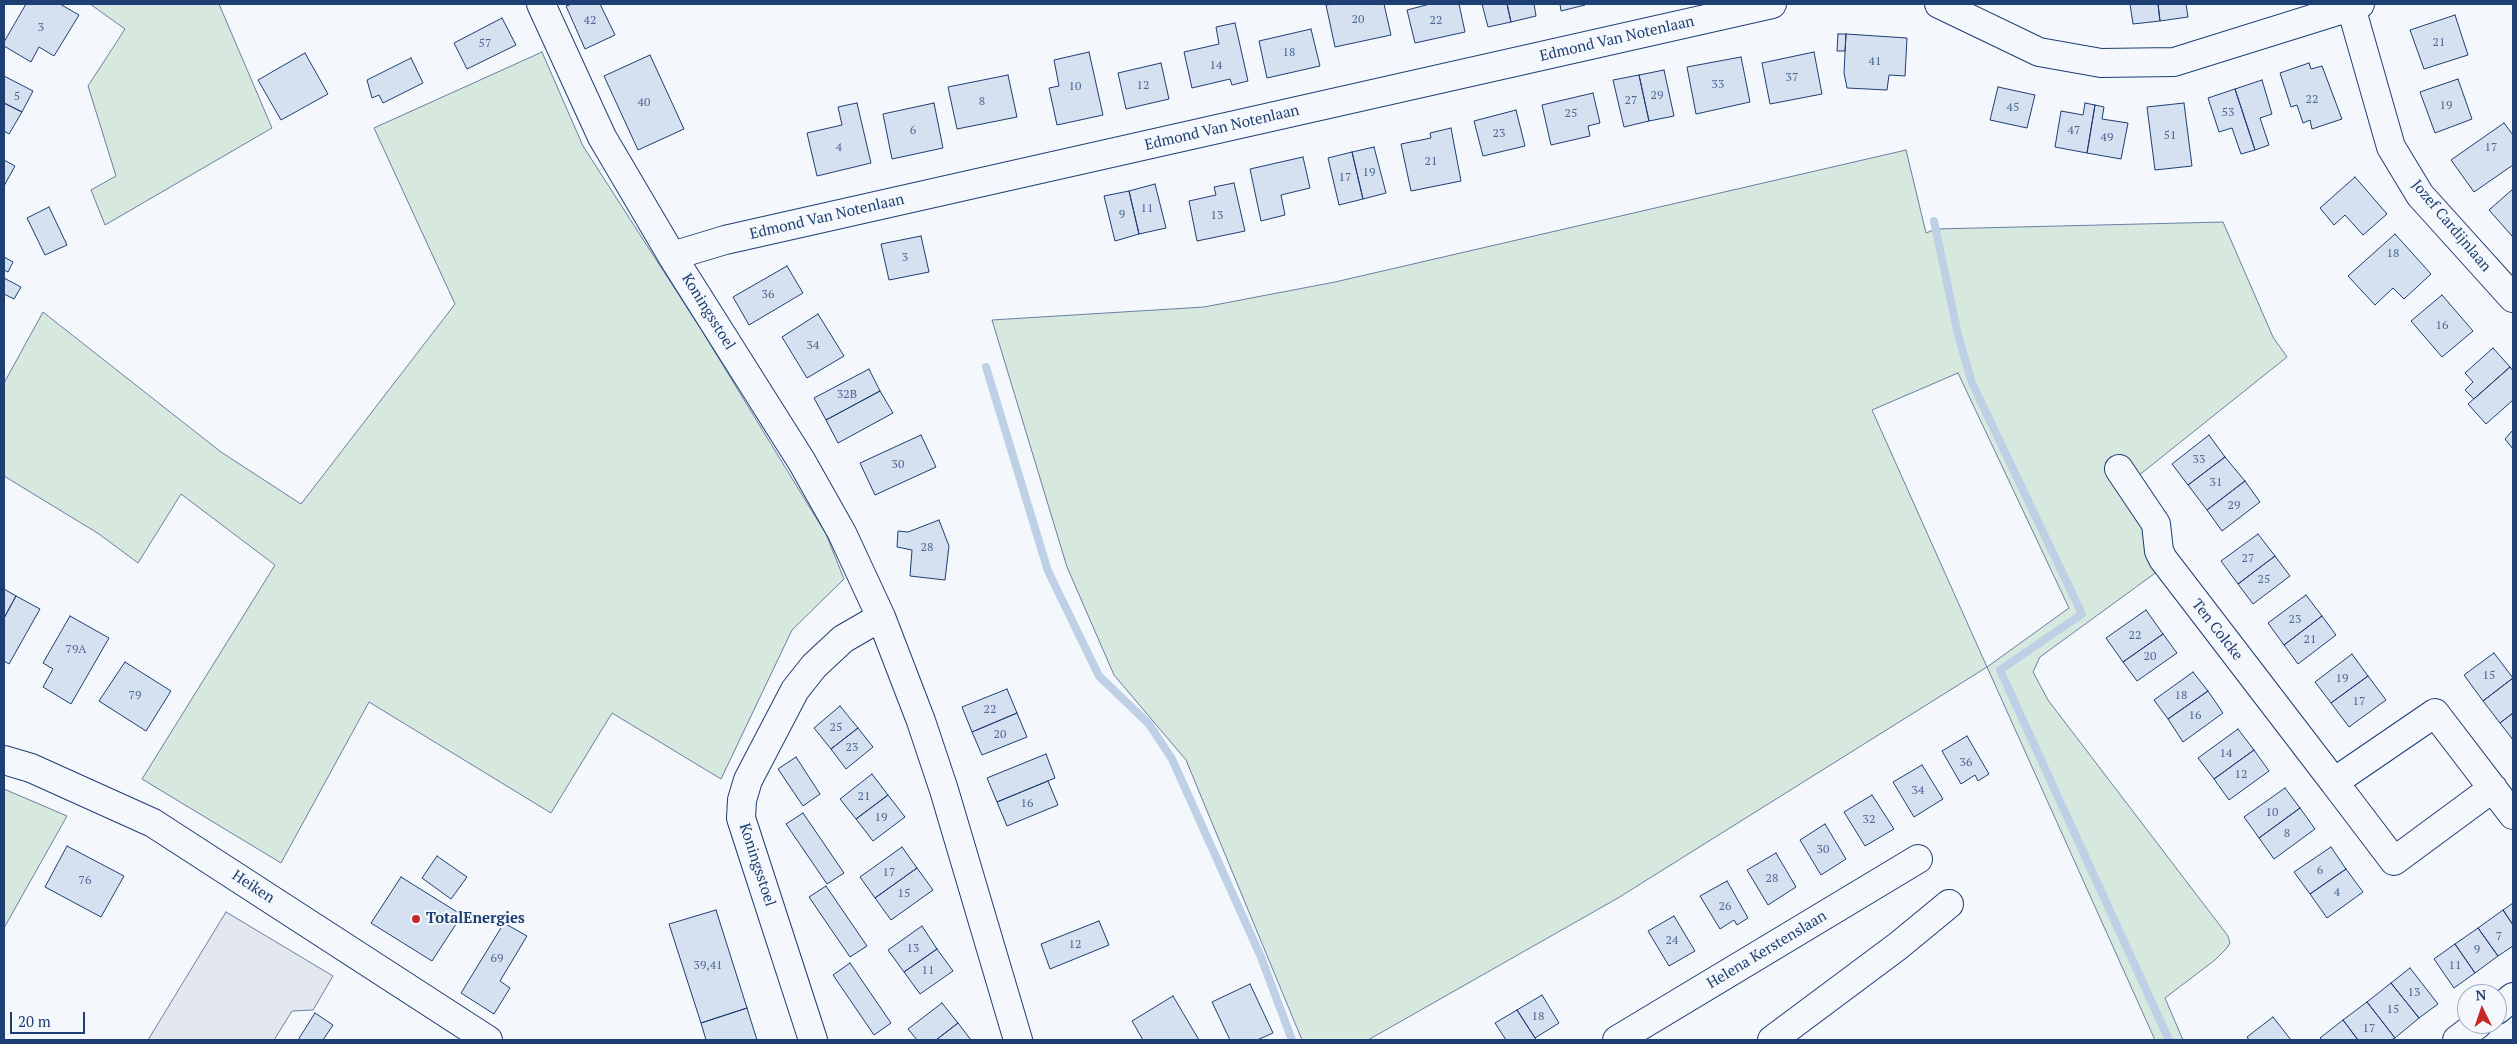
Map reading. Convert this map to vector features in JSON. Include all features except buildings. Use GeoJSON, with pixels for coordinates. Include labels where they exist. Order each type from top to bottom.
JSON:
{"type":"FeatureCollection","features":[{"type":"Feature","properties":{"kind":"street","name":"Koningsstoel"},"geometry":{"type":"LineString","coordinates":[[542,4],[602,137],[672,256],[811,478],[842,533],[881,616],[921,721],[944,790],[1018,1040]]}},
{"type":"Feature","properties":{"kind":"street","name":"Edmond Van Notenlaan"},"geometry":{"type":"LineString","coordinates":[[672,256],[725,240],[1772,4]]}},
{"type":"Feature","properties":{"kind":"street"},"geometry":{"type":"LineString","coordinates":[[1939,4],[2040,52],[2100,62],[2174,62],[2356,5]]}},
{"type":"Feature","properties":{"kind":"street","name":"Jozef Cardijnlaan"},"geometry":{"type":"LineString","coordinates":[[2356,5],[2391,147],[2420,195],[2513,298]]}},
{"type":"Feature","properties":{"kind":"street","name":"Ten Colcke"},"geometry":{"type":"LineString","coordinates":[[2118,469],[2156,524],[2159,551],[2162,559],[2394,861],[2492,788]]}},
{"type":"Feature","properties":{"kind":"street","name":"Koningsstoel"},"geometry":{"type":"LineString","coordinates":[[813,1040],[741,818],[742,800],[748,780],[795,690],[814,666],[843,639],[881,616]]}},
{"type":"Feature","properties":{"kind":"street"},"geometry":{"type":"LineString","coordinates":[[2334,782],[2435,713],[2513,815]]}},
{"type":"Feature","properties":{"kind":"street","name":"Heiken"},"geometry":{"type":"LineString","coordinates":[[4,760],[39,772],[153,823],[488,1040]]}},
{"type":"Feature","properties":{"kind":"street","name":"Helena Kerstenslaan"},"geometry":{"type":"LineString","coordinates":[[1617,1040],[1918,859]]}},
{"type":"Feature","properties":{"kind":"street"},"geometry":{"type":"LineString","coordinates":[[1772,1040],[1898,946],[1949,904]]}},
{"type":"Feature","properties":{"kind":"shaded area"},"geometry":{"type":"Polygon","coordinates":[[[90,4],[219,4],[272,128],[105,225],[91,190],[116,176],[88,86],[125,29],[90,4]]]}},
{"type":"Feature","properties":{"kind":"shaded area"},"geometry":{"type":"Polygon","coordinates":[[[542,52],[583,146],[702,331],[826,534],[844,579],[792,630],[721,779],[612,713],[551,813],[369,702],[281,863],[142,779],[275,565],[181,494],[138,563],[99,534],[4,476],[4,383],[43,312],[221,452],[301,504],[455,304],[374,128],[542,52]]]}},
{"type":"Feature","properties":{"kind":"shaded area"},"geometry":{"type":"Polygon","coordinates":[[[1906,150],[1926,233],[1936,229],[2223,222],[2273,337],[2287,357],[2138,476],[2139,514],[2158,571],[2040,657],[2033,672],[2048,700],[2228,936],[2230,943],[2215,960],[2165,998],[2183,1040],[2155,1040],[1987,667],[1618,898],[1368,1040],[1302,1040],[1186,760],[1114,675],[1067,567],[992,320],[1204,307],[1335,282],[1906,150]],[[1958,373],[1872,410],[1987,667],[2069,608],[1958,373]]]}},
{"type":"Feature","properties":{"kind":"shaded area"},"geometry":{"type":"Polygon","coordinates":[[[4,789],[67,816],[4,928],[4,789]]]}},
{"type":"Feature","properties":{"kind":"shaded area"},"geometry":{"type":"Polygon","coordinates":[[[226,912],[333,976],[313,1010],[292,1011],[274,1040],[148,1040],[226,912]]]}},
{"type":"Feature","properties":{"kind":"waterway"},"geometry":{"type":"LineString","coordinates":[[1934,221],[1958,335],[1972,383],[2082,614],[2000,670],[2169,1040]]}},
{"type":"Feature","properties":{"kind":"waterway"},"geometry":{"type":"LineString","coordinates":[[986,367],[1048,571],[1099,676],[1149,724],[1172,759],[1261,957],[1292,1040]]}},
{"type":"Feature","properties":{"kind":"place","name":"TotalEnergies"},"geometry":{"type":"Point","coordinates":[416,919]}}]}
